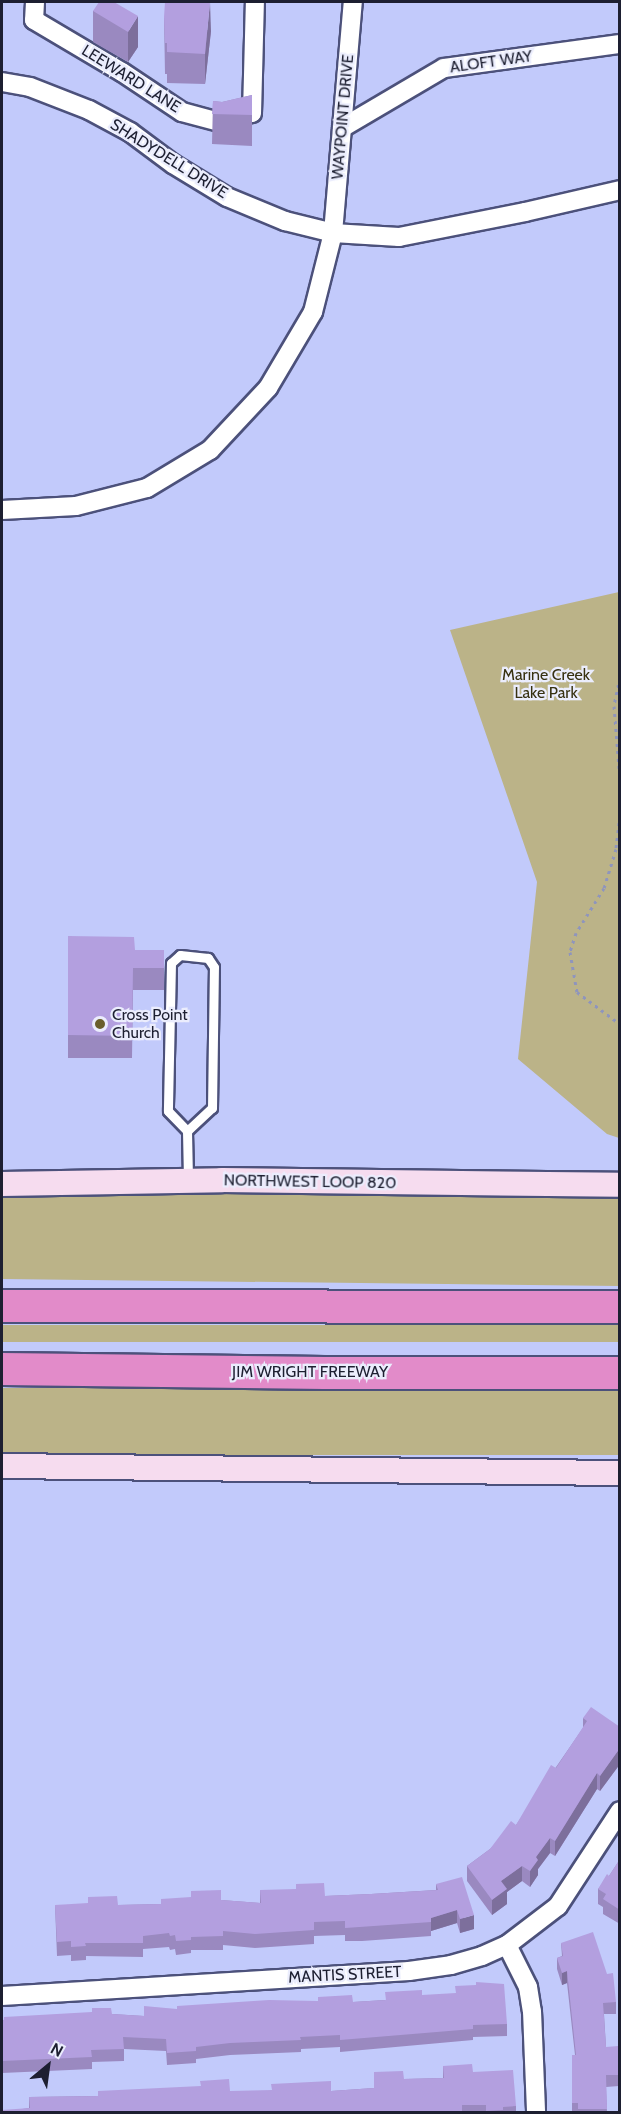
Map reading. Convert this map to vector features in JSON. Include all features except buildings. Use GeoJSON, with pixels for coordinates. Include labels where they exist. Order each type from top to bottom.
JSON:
{"type":"FeatureCollection","features":[{"type":"Feature","properties":{"kind":"highway"},"geometry":{"type":"LineString","coordinates":[[2,1306],[620,1307]]}},
{"type":"Feature","properties":{"kind":"highway","name":"JIM WRIGHT FREEWAY"},"geometry":{"type":"LineString","coordinates":[[2,1369],[325,1373],[620,1373]]}},
{"type":"Feature","properties":{"kind":"main road","name":"NORTHWEST LOOP 820"},"geometry":{"type":"LineString","coordinates":[[2,1184],[188,1181],[620,1185]]}},
{"type":"Feature","properties":{"kind":"main road"},"geometry":{"type":"LineString","coordinates":[[2,1467],[620,1473]]}},
{"type":"Feature","properties":{"kind":"street","name":"LEEWARD LANE"},"geometry":{"type":"LineString","coordinates":[[35,2],[34,20],[122,72],[182,112],[220,122],[252,113],[255,2]]}},
{"type":"Feature","properties":{"kind":"street","name":"WAYPOINT DRIVE"},"geometry":{"type":"LineString","coordinates":[[2,510],[76,506],[147,488],[210,450],[268,388],[313,312],[333,233],[353,2]]}},
{"type":"Feature","properties":{"kind":"street","name":"ALOFT WAY"},"geometry":{"type":"LineString","coordinates":[[342,128],[444,68],[620,44]]}},
{"type":"Feature","properties":{"kind":"street","name":"SHADYDELL DRIVE"},"geometry":{"type":"LineString","coordinates":[[2,82],[30,87],[89,110],[130,132],[173,164],[227,197],[285,220],[333,233],[399,237],[525,213],[620,190]]}},
{"type":"Feature","properties":{"kind":"street","name":"MANTIS STREET"},"geometry":{"type":"LineString","coordinates":[[2,1996],[409,1971],[451,1965],[482,1956],[507,1945],[558,1906],[620,1811]]}},
{"type":"Feature","properties":{"kind":"street"},"geometry":{"type":"LineString","coordinates":[[507,1945],[528,1987],[532,2010],[536,2112]]}},
{"type":"Feature","properties":{"kind":"lane"},"geometry":{"type":"LineString","coordinates":[[187,1131],[212,1108],[214,967],[208,958],[180,955],[171,963],[168,1111],[187,1131],[188,1181]]}},
{"type":"Feature","properties":{"kind":"path"},"geometry":{"type":"LineString","coordinates":[[620,677],[614,706],[620,780]]}},
{"type":"Feature","properties":{"kind":"path"},"geometry":{"type":"LineString","coordinates":[[620,815],[616,849],[604,888],[576,933],[570,952],[577,992],[620,1024]]}},
{"type":"Feature","properties":{"kind":"green space","name":"Marine Creek Lake Park"},"geometry":{"type":"Polygon","coordinates":[[[620,592],[619,1138],[607,1134],[518,1059],[537,882],[450,630],[620,592]]]}},
{"type":"Feature","properties":{"kind":"green space"},"geometry":{"type":"Polygon","coordinates":[[[204,1191],[619,1195],[619,1286],[2,1279],[2,1192],[204,1191]]]}},
{"type":"Feature","properties":{"kind":"green space"},"geometry":{"type":"Polygon","coordinates":[[[2,1325],[619,1325],[619,1342],[2,1342],[2,1325]]]}},
{"type":"Feature","properties":{"kind":"green space"},"geometry":{"type":"Polygon","coordinates":[[[2,1388],[619,1388],[619,1455],[2,1455],[2,1388]]]}},
{"type":"Feature","properties":{"kind":"place","name":"Cross Point Church"},"geometry":{"type":"Point","coordinates":[100,1024]}}]}
